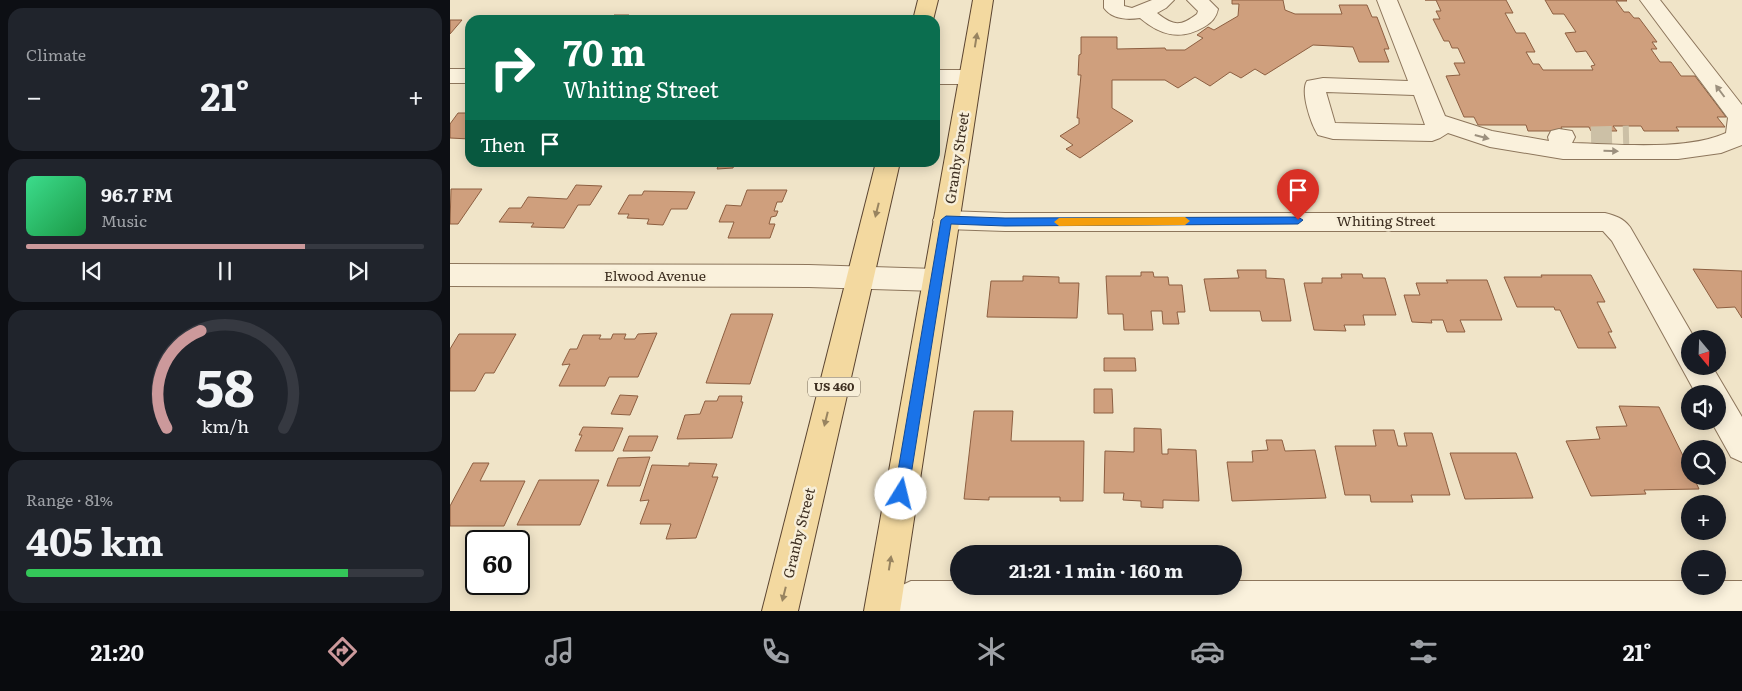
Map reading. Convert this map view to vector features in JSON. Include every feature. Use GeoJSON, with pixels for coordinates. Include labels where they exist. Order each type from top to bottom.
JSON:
{"type":"FeatureCollection","features":[{"type":"Feature","properties":{"kind":"main road"},"geometry":{"type":"LineString","coordinates":[[924,15],[928,0]]}},
{"type":"Feature","properties":{"kind":"main road","name":"Granby Street"},"geometry":{"type":"LineString","coordinates":[[882,611],[983,0]]}},
{"type":"Feature","properties":{"kind":"main road","name":"Granby Street"},"geometry":{"type":"LineString","coordinates":[[780,611],[887,167]]}},
{"type":"Feature","properties":{"kind":"street"},"geometry":{"type":"LineString","coordinates":[[1114,0],[1114,8],[1122,13],[1143,11],[1156,6],[1164,0]]}},
{"type":"Feature","properties":{"kind":"street"},"geometry":{"type":"LineString","coordinates":[[1143,11],[1166,28],[1178,31],[1183,30],[1207,15],[1208,10],[1197,0]]}},
{"type":"Feature","properties":{"kind":"street"},"geometry":{"type":"LineString","coordinates":[[1387,0],[1438,130],[1432,133],[1326,130],[1315,86],[1421,88]]}},
{"type":"Feature","properties":{"kind":"street"},"geometry":{"type":"LineString","coordinates":[[1436,121],[1490,139],[1562,151],[1668,152],[1719,145],[1734,139],[1739,130],[1740,117],[1650,0]]}},
{"type":"Feature","properties":{"kind":"street"},"geometry":{"type":"LineString","coordinates":[[450,76],[465,76]]}},
{"type":"Feature","properties":{"kind":"street"},"geometry":{"type":"LineString","coordinates":[[940,77],[970,77]]}},
{"type":"Feature","properties":{"kind":"street"},"geometry":{"type":"LineString","coordinates":[[1562,151],[1559,137],[1591,136]]}},
{"type":"Feature","properties":{"kind":"street"},"geometry":{"type":"LineString","coordinates":[[1630,136],[1646,136],[1668,152]]}},
{"type":"Feature","properties":{"kind":"street","name":"Whiting Street"},"geometry":{"type":"LineString","coordinates":[[946,220],[1005,222],[1605,222],[1615,226],[1681,340]]}},
{"type":"Feature","properties":{"kind":"street","name":"Elwood Avenue"},"geometry":{"type":"LineString","coordinates":[[450,275],[860,278]]}},
{"type":"Feature","properties":{"kind":"street"},"geometry":{"type":"LineString","coordinates":[[860,278],[936,280]]}},
{"type":"Feature","properties":{"kind":"street"},"geometry":{"type":"LineString","coordinates":[[1726,418],[1742,447]]}},
{"type":"Feature","properties":{"kind":"street"},"geometry":{"type":"LineString","coordinates":[[888,611],[911,600],[1742,599]]}},
{"type":"Feature","properties":{"kind":"building"},"geometry":{"type":"Polygon","coordinates":[[[1232,0],[1283,0],[1285,10],[1295,14],[1342,14],[1339,5],[1367,5],[1372,17],[1377,17],[1389,49],[1384,49],[1389,62],[1359,62],[1353,47],[1313,45],[1265,75],[1255,69],[1241,78],[1230,72],[1210,86],[1195,77],[1178,88],[1165,80],[1112,80],[1112,108],[1133,121],[1080,158],[1066,149],[1073,145],[1060,136],[1079,124],[1079,118],[1077,118],[1081,75],[1078,75],[1081,37],[1117,37],[1117,49],[1165,48],[1166,50],[1185,50],[1203,38],[1197,35],[1208,27],[1214,30],[1238,16],[1239,4],[1232,4],[1232,0]]]}},
{"type":"Feature","properties":{"kind":"building"},"geometry":{"type":"Polygon","coordinates":[[[1436,0],[1506,0],[1513,13],[1505,13],[1516,33],[1525,33],[1535,52],[1526,52],[1533,64],[1539,64],[1543,70],[1593,70],[1591,66],[1595,65],[1586,51],[1576,52],[1565,33],[1576,32],[1564,14],[1553,14],[1545,0],[1626,0],[1616,1],[1624,12],[1629,12],[1634,18],[1639,18],[1657,42],[1652,42],[1657,49],[1651,49],[1660,62],[1671,62],[1681,76],[1695,76],[1726,117],[1717,117],[1725,127],[1676,127],[1679,131],[1644,131],[1641,126],[1613,126],[1617,131],[1591,131],[1589,127],[1561,127],[1563,131],[1528,131],[1526,125],[1478,125],[1474,117],[1464,117],[1446,76],[1460,75],[1454,63],[1465,63],[1458,48],[1452,48],[1449,41],[1444,41],[1433,19],[1440,19],[1436,11],[1441,11],[1436,0]]]}},
{"type":"Feature","properties":{"kind":"building"},"geometry":{"type":"Polygon","coordinates":[[[450,20],[462,20],[450,34],[450,20]]]}},
{"type":"Feature","properties":{"kind":"building"},"geometry":{"type":"Polygon","coordinates":[[[458,113],[465,113],[465,139],[450,138],[450,124],[458,113]]]}},
{"type":"Feature","properties":{"kind":"building"},"geometry":{"type":"Polygon","coordinates":[[[718,167],[733,167],[733,168],[717,169],[718,167]]]}},
{"type":"Feature","properties":{"kind":"building"},"geometry":{"type":"Polygon","coordinates":[[[576,185],[602,186],[590,205],[578,205],[564,228],[531,227],[534,223],[499,222],[509,208],[521,208],[528,197],[567,199],[576,185]]]}},
{"type":"Feature","properties":{"kind":"building"},"geometry":{"type":"Polygon","coordinates":[[[451,189],[482,189],[458,224],[450,224],[451,189]]]}},
{"type":"Feature","properties":{"kind":"building"},"geometry":{"type":"Polygon","coordinates":[[[747,190],[787,190],[782,202],[777,202],[774,211],[778,211],[776,216],[771,217],[769,224],[775,224],[770,238],[728,238],[734,222],[719,222],[726,205],[741,206],[747,190]]]}},
{"type":"Feature","properties":{"kind":"building"},"geometry":{"type":"Polygon","coordinates":[[[644,191],[695,192],[687,209],[671,209],[663,225],[647,224],[649,219],[627,218],[629,214],[618,214],[629,195],[642,195],[644,191]]]}},
{"type":"Feature","properties":{"kind":"building"},"geometry":{"type":"Polygon","coordinates":[[[1693,269],[1742,271],[1742,318],[1735,307],[1717,308],[1693,269]]]}},
{"type":"Feature","properties":{"kind":"building"},"geometry":{"type":"Polygon","coordinates":[[[1237,270],[1266,270],[1266,278],[1284,279],[1291,321],[1262,321],[1260,311],[1210,311],[1204,279],[1239,278],[1237,270]]]}},
{"type":"Feature","properties":{"kind":"building"},"geometry":{"type":"Polygon","coordinates":[[[1141,272],[1153,272],[1154,277],[1168,277],[1169,285],[1182,285],[1185,312],[1177,312],[1179,324],[1163,324],[1162,311],[1151,311],[1153,330],[1124,330],[1123,314],[1108,314],[1106,276],[1141,276],[1141,272]]]}},
{"type":"Feature","properties":{"kind":"building"},"geometry":{"type":"Polygon","coordinates":[[[1341,274],[1362,274],[1363,278],[1385,278],[1396,315],[1363,315],[1365,325],[1344,325],[1346,331],[1314,330],[1304,283],[1322,283],[1322,278],[1342,278],[1341,274]]]}},
{"type":"Feature","properties":{"kind":"building"},"geometry":{"type":"Polygon","coordinates":[[[1541,275],[1591,275],[1605,302],[1597,302],[1612,332],[1608,332],[1616,348],[1578,348],[1560,310],[1555,310],[1554,307],[1517,307],[1504,277],[1542,277],[1541,275]]]}},
{"type":"Feature","properties":{"kind":"building"},"geometry":{"type":"Polygon","coordinates":[[[1023,276],[1059,277],[1059,283],[1079,283],[1077,318],[987,317],[991,281],[1023,281],[1023,276]]]}},
{"type":"Feature","properties":{"kind":"building"},"geometry":{"type":"Polygon","coordinates":[[[1446,280],[1487,280],[1502,320],[1460,320],[1465,332],[1447,332],[1443,320],[1431,320],[1432,323],[1412,322],[1404,295],[1420,295],[1416,283],[1448,283],[1446,280]]]}},
{"type":"Feature","properties":{"kind":"building"},"geometry":{"type":"Polygon","coordinates":[[[731,314],[773,314],[750,384],[706,383],[731,314]]]}},
{"type":"Feature","properties":{"kind":"building"},"geometry":{"type":"Polygon","coordinates":[[[657,333],[638,377],[609,377],[605,386],[559,386],[570,364],[562,365],[570,349],[577,349],[583,335],[601,335],[599,339],[611,339],[613,334],[626,334],[624,339],[635,339],[638,334],[657,333]]]}},
{"type":"Feature","properties":{"kind":"building"},"geometry":{"type":"Polygon","coordinates":[[[459,334],[516,334],[494,373],[485,373],[475,391],[450,391],[450,349],[459,334]]]}},
{"type":"Feature","properties":{"kind":"building"},"geometry":{"type":"Polygon","coordinates":[[[1104,358],[1135,358],[1136,371],[1104,371],[1104,358]]]}},
{"type":"Feature","properties":{"kind":"building"},"geometry":{"type":"Polygon","coordinates":[[[1094,389],[1112,389],[1113,413],[1094,413],[1094,389]]]}},
{"type":"Feature","properties":{"kind":"building"},"geometry":{"type":"Polygon","coordinates":[[[620,395],[638,396],[630,415],[611,414],[620,395]]]}},
{"type":"Feature","properties":{"kind":"building"},"geometry":{"type":"Polygon","coordinates":[[[719,396],[742,396],[741,402],[743,402],[732,438],[677,439],[685,415],[700,414],[705,401],[717,401],[719,396]]]}},
{"type":"Feature","properties":{"kind":"building"},"geometry":{"type":"Polygon","coordinates":[[[1619,406],[1659,407],[1681,452],[1681,485],[1697,485],[1699,489],[1644,490],[1646,494],[1591,496],[1566,441],[1600,439],[1596,427],[1627,426],[1619,406]]]}},
{"type":"Feature","properties":{"kind":"building"},"geometry":{"type":"Polygon","coordinates":[[[974,411],[1013,411],[1011,441],[1084,441],[1083,501],[1060,501],[1060,497],[989,497],[989,500],[964,499],[974,411]]]}},
{"type":"Feature","properties":{"kind":"building"},"geometry":{"type":"Polygon","coordinates":[[[583,427],[623,428],[613,451],[575,451],[582,435],[579,435],[583,427]]]}},
{"type":"Feature","properties":{"kind":"building"},"geometry":{"type":"Polygon","coordinates":[[[1134,428],[1161,429],[1162,454],[1168,454],[1168,449],[1196,450],[1199,501],[1163,500],[1163,508],[1141,507],[1141,501],[1123,500],[1124,493],[1104,493],[1105,451],[1134,452],[1134,428]]]}},
{"type":"Feature","properties":{"kind":"building"},"geometry":{"type":"Polygon","coordinates":[[[1373,430],[1394,430],[1398,446],[1407,446],[1404,433],[1432,433],[1450,495],[1411,495],[1413,502],[1371,502],[1370,495],[1345,495],[1335,446],[1376,446],[1373,430]]]}},
{"type":"Feature","properties":{"kind":"building"},"geometry":{"type":"Polygon","coordinates":[[[629,436],[658,436],[652,451],[623,451],[629,436]]]}},
{"type":"Feature","properties":{"kind":"building"},"geometry":{"type":"Polygon","coordinates":[[[1266,440],[1282,440],[1285,451],[1315,450],[1326,498],[1232,501],[1227,462],[1253,462],[1252,451],[1268,450],[1266,440]]]}},
{"type":"Feature","properties":{"kind":"building"},"geometry":{"type":"Polygon","coordinates":[[[1450,453],[1516,453],[1533,498],[1465,499],[1450,453]]]}},
{"type":"Feature","properties":{"kind":"building"},"geometry":{"type":"Polygon","coordinates":[[[650,457],[640,486],[607,486],[618,458],[650,457]]]}},
{"type":"Feature","properties":{"kind":"building"},"geometry":{"type":"Polygon","coordinates":[[[473,463],[489,463],[480,481],[525,481],[504,526],[450,526],[450,506],[473,463]]]}},
{"type":"Feature","properties":{"kind":"building"},"geometry":{"type":"Polygon","coordinates":[[[689,463],[717,464],[712,477],[718,477],[696,538],[666,539],[671,524],[640,524],[649,500],[640,501],[652,465],[689,466],[689,463]]]}},
{"type":"Feature","properties":{"kind":"building"},"geometry":{"type":"Polygon","coordinates":[[[539,480],[599,480],[580,525],[517,525],[539,480]]]}},
{"type":"Feature","properties":{"kind":"tunnel"},"geometry":{"type":"LineString","coordinates":[[1591,137],[1629,136]]}},
{"type":"Feature","properties":{"kind":"slow traffic"},"geometry":{"type":"LineString","coordinates":[[1059,222],[1185,221]]}},
{"type":"Feature","properties":{"kind":"route"},"geometry":{"type":"LineString","coordinates":[[901,494],[946,220],[1005,222],[1298,220]]}}]}
